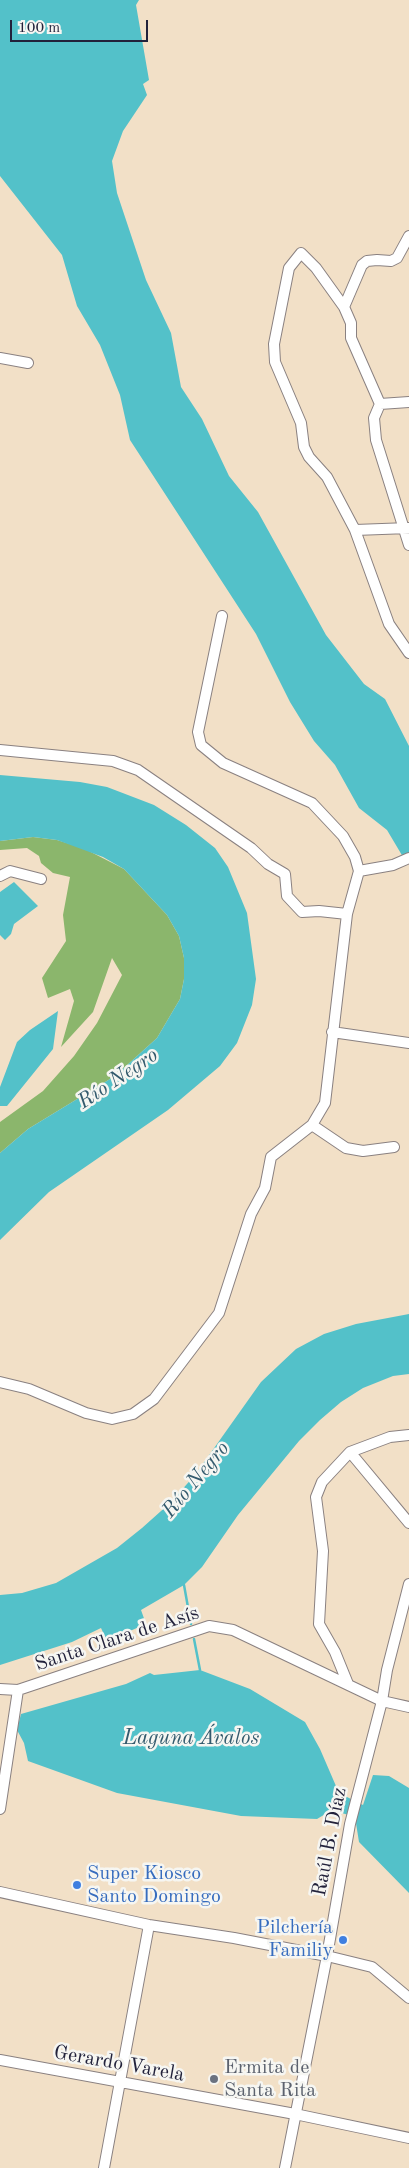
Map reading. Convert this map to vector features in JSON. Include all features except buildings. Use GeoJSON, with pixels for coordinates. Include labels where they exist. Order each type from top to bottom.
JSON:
{"type":"FeatureCollection","features":[{"type":"Feature","properties":{"kind":"street"},"geometry":{"type":"LineString","coordinates":[[344,307],[362,265],[367,261],[392,261],[397,258],[409,236]]}},
{"type":"Feature","properties":{"kind":"street"},"geometry":{"type":"LineString","coordinates":[[409,545],[406,528],[376,440],[374,418],[380,404],[351,338],[351,323],[344,307],[316,268],[301,253],[290,268],[274,344],[275,362],[301,423],[304,447],[309,456],[327,477],[354,530],[389,624],[409,653]]}},
{"type":"Feature","properties":{"kind":"street"},"geometry":{"type":"LineString","coordinates":[[0,358],[28,363]]}},
{"type":"Feature","properties":{"kind":"street"},"geometry":{"type":"LineString","coordinates":[[380,404],[409,402]]}},
{"type":"Feature","properties":{"kind":"street"},"geometry":{"type":"LineString","coordinates":[[354,530],[406,528]]}},
{"type":"Feature","properties":{"kind":"street"},"geometry":{"type":"LineString","coordinates":[[0,1382],[29,1389],[86,1413],[112,1419],[133,1414],[154,1399],[219,1313],[251,1214],[265,1188],[271,1157],[312,1125],[325,1103],[347,914],[358,871],[355,857],[342,836],[312,803],[224,763],[201,745],[198,732],[222,616]]}},
{"type":"Feature","properties":{"kind":"street"},"geometry":{"type":"LineString","coordinates":[[0,750],[113,761],[138,770],[251,848],[268,864],[284,874],[287,896],[302,912],[319,911],[347,914]]}},
{"type":"Feature","properties":{"kind":"street"},"geometry":{"type":"LineString","coordinates":[[358,871],[393,865],[409,858]]}},
{"type":"Feature","properties":{"kind":"street"},"geometry":{"type":"LineString","coordinates":[[0,876],[10,871],[41,879]]}},
{"type":"Feature","properties":{"kind":"street"},"geometry":{"type":"LineString","coordinates":[[332,1032],[409,1043]]}},
{"type":"Feature","properties":{"kind":"street"},"geometry":{"type":"LineString","coordinates":[[312,1125],[346,1148],[363,1151],[394,1147]]}},
{"type":"Feature","properties":{"kind":"street"},"geometry":{"type":"LineString","coordinates":[[348,1684],[335,1652],[319,1624],[323,1551],[316,1497],[322,1482],[350,1452],[390,1437],[409,1435]]}},
{"type":"Feature","properties":{"kind":"street"},"geometry":{"type":"LineString","coordinates":[[350,1452],[409,1523]]}},
{"type":"Feature","properties":{"kind":"street","name":"Raúl B. Díaz"},"geometry":{"type":"LineString","coordinates":[[284,2168],[327,1956],[350,1824],[382,1701],[387,1670],[409,1584]]}},
{"type":"Feature","properties":{"kind":"street","name":"Santa Clara de Asís"},"geometry":{"type":"LineString","coordinates":[[0,1689],[18,1690],[209,1626],[233,1630],[382,1701],[409,1707]]}},
{"type":"Feature","properties":{"kind":"street"},"geometry":{"type":"LineString","coordinates":[[0,1809],[18,1690]]}},
{"type":"Feature","properties":{"kind":"street"},"geometry":{"type":"LineString","coordinates":[[0,1892],[149,1925],[327,1956],[372,1967],[409,1998]]}},
{"type":"Feature","properties":{"kind":"street"},"geometry":{"type":"LineString","coordinates":[[104,2168],[149,1925]]}},
{"type":"Feature","properties":{"kind":"street","name":"Gerardo Varela"},"geometry":{"type":"LineString","coordinates":[[0,2060],[295,2114],[409,2138]]}},
{"type":"Feature","properties":{"kind":"green space"},"geometry":{"type":"Polygon","coordinates":[[[33,837],[57,840],[83,848],[124,869],[167,915],[179,936],[184,958],[184,979],[180,999],[157,1038],[115,1076],[28,1129],[0,1153],[0,1122],[43,1091],[74,1056],[97,1023],[122,975],[112,958],[93,1012],[61,1047],[74,1001],[70,989],[48,998],[42,978],[66,941],[63,915],[70,877],[53,873],[41,863],[39,856],[27,848],[0,850],[0,841],[33,837]]]}},
{"type":"Feature","properties":{"kind":"water"},"geometry":{"type":"Polygon","coordinates":[[[0,0],[139,0],[136,5],[149,80],[143,84],[147,95],[123,131],[112,161],[117,193],[146,280],[171,333],[181,387],[202,419],[229,476],[258,512],[326,635],[364,684],[385,699],[409,746],[409,853],[403,857],[387,830],[359,808],[335,765],[314,741],[290,702],[256,634],[130,440],[120,395],[100,345],[77,306],[62,255],[0,176],[0,0]]]}},
{"type":"Feature","properties":{"kind":"water","name":"Río Negro"},"geometry":{"type":"Polygon","coordinates":[[[0,775],[80,782],[107,787],[154,805],[186,825],[215,848],[228,867],[247,913],[256,979],[252,1005],[237,1043],[220,1066],[168,1110],[49,1192],[0,1240],[0,1153],[28,1129],[115,1076],[157,1038],[180,999],[184,979],[184,958],[179,936],[167,915],[124,869],[103,857],[57,840],[33,837],[0,841],[0,775]]]}},
{"type":"Feature","properties":{"kind":"water"},"geometry":{"type":"Polygon","coordinates":[[[14,882],[38,906],[14,924],[11,934],[5,940],[0,935],[0,892],[14,882]]]}},
{"type":"Feature","properties":{"kind":"water"},"geometry":{"type":"Polygon","coordinates":[[[58,1011],[53,1049],[7,1106],[0,1106],[0,1087],[17,1042],[30,1030],[58,1011]]]}},
{"type":"Feature","properties":{"kind":"water","name":"Río Negro"},"geometry":{"type":"Polygon","coordinates":[[[409,1314],[409,1374],[393,1376],[363,1388],[341,1402],[320,1420],[299,1441],[238,1515],[202,1567],[184,1585],[141,1610],[146,1624],[107,1641],[101,1628],[72,1642],[0,1665],[0,1595],[22,1593],[56,1583],[117,1548],[142,1528],[170,1503],[195,1475],[261,1382],[296,1349],[324,1334],[356,1324],[409,1314]]]}},
{"type":"Feature","properties":{"kind":"water","name":"Laguna Ávalos"},"geometry":{"type":"Polygon","coordinates":[[[200,1670],[250,1689],[305,1722],[320,1749],[339,1793],[363,1805],[373,1775],[389,1776],[409,1788],[409,1893],[359,1842],[355,1817],[332,1810],[317,1819],[241,1816],[117,1793],[28,1761],[24,1743],[17,1730],[21,1714],[126,1684],[150,1673],[154,1675],[200,1670]]]}},
{"type":"Feature","properties":{"kind":"waterway"},"geometry":{"type":"LineString","coordinates":[[184,1585],[191,1624]]}},
{"type":"Feature","properties":{"kind":"waterway"},"geometry":{"type":"LineString","coordinates":[[194,1639],[200,1670]]}},
{"type":"Feature","properties":{"kind":"place","name":"Super Kiosco Santo Domingo"},"geometry":{"type":"Point","coordinates":[77,1885]}},
{"type":"Feature","properties":{"kind":"place","name":"Pilchería Familiy"},"geometry":{"type":"Point","coordinates":[343,1940]}},
{"type":"Feature","properties":{"kind":"place","name":"Ermita de Santa Rita"},"geometry":{"type":"Point","coordinates":[214,2079]}}]}
